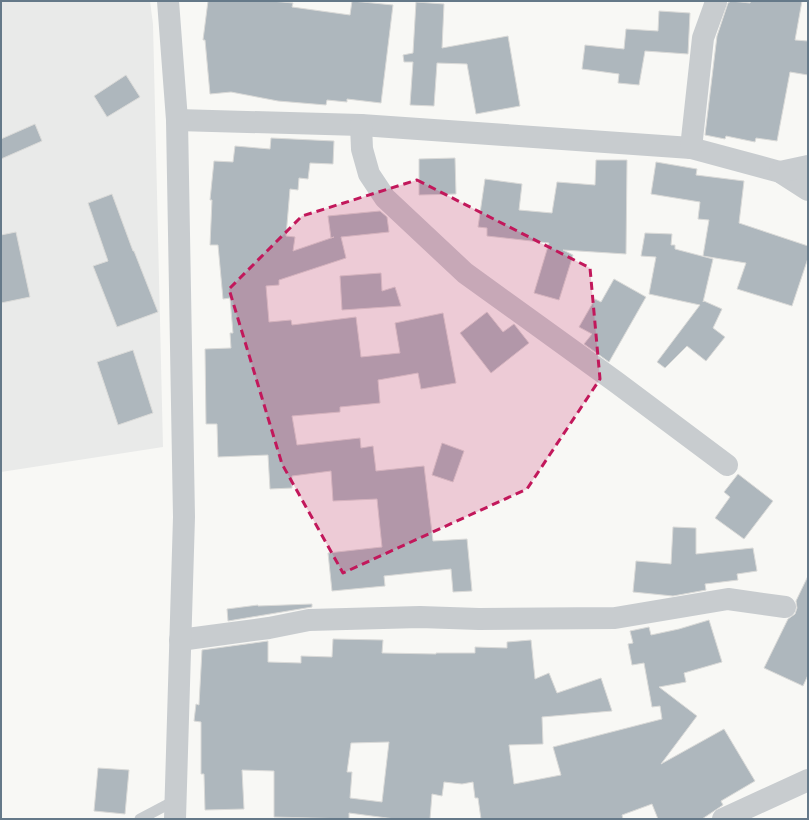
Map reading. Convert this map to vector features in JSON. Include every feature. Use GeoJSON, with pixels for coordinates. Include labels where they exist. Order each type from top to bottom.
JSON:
{"type":"FeatureCollection","features":[{"type":"Feature","properties":{"kind":"street"},"geometry":{"type":"LineString","coordinates":[[168,1],[177,120],[184,517],[175,809]]}},
{"type":"Feature","properties":{"kind":"street"},"geometry":{"type":"LineString","coordinates":[[691,148],[703,38],[716,2]]}},
{"type":"Feature","properties":{"kind":"street"},"geometry":{"type":"LineString","coordinates":[[177,120],[361,125],[691,148],[780,172],[808,190]]}},
{"type":"Feature","properties":{"kind":"street"},"geometry":{"type":"LineString","coordinates":[[361,125],[362,149],[369,174],[386,198],[465,272],[727,465]]}},
{"type":"Feature","properties":{"kind":"street"},"geometry":{"type":"LineString","coordinates":[[780,172],[808,166]]}},
{"type":"Feature","properties":{"kind":"street"},"geometry":{"type":"LineString","coordinates":[[180,640],[309,620],[420,617],[478,619],[615,618],[728,599],[785,607]]}},
{"type":"Feature","properties":{"kind":"street"},"geometry":{"type":"LineString","coordinates":[[723,819],[808,780]]}},
{"type":"Feature","properties":{"kind":"lane"},"geometry":{"type":"LineString","coordinates":[[140,819],[175,809]]}},
{"type":"Feature","properties":{"kind":"highlighted area"},"geometry":{"type":"Polygon","coordinates":[[[417,180],[590,268],[600,379],[527,489],[343,573],[282,464],[229,289],[302,216],[417,180]]]}},
{"type":"Feature","properties":{"kind":"shaded area"},"geometry":{"type":"Polygon","coordinates":[[[1,1],[150,1],[153,24],[163,447],[1,472],[1,1]]]}},
{"type":"Feature","properties":{"kind":"building"},"geometry":{"type":"Polygon","coordinates":[[[208,1],[271,1],[293,3],[292,7],[350,15],[352,1],[393,5],[381,103],[347,99],[347,102],[327,100],[326,105],[278,101],[231,92],[210,94],[205,40],[203,40],[208,1]]]}},
{"type":"Feature","properties":{"kind":"building"},"geometry":{"type":"Polygon","coordinates":[[[731,1],[750,3],[751,1],[802,1],[795,40],[808,41],[808,75],[790,72],[777,141],[756,138],[755,142],[726,136],[725,139],[705,135],[717,36],[728,3],[731,1]]]}},
{"type":"Feature","properties":{"kind":"building"},"geometry":{"type":"Polygon","coordinates":[[[416,2],[444,4],[442,48],[508,36],[520,106],[476,114],[467,64],[437,63],[434,106],[410,105],[413,62],[404,62],[403,55],[413,53],[416,2]]]}},
{"type":"Feature","properties":{"kind":"building"},"geometry":{"type":"Polygon","coordinates":[[[659,11],[690,13],[688,54],[645,51],[639,85],[618,83],[619,74],[582,69],[585,45],[624,49],[626,29],[658,31],[659,11]]]}},
{"type":"Feature","properties":{"kind":"building"},"geometry":{"type":"Polygon","coordinates":[[[126,75],[140,97],[107,117],[94,96],[126,75]]]}},
{"type":"Feature","properties":{"kind":"building"},"geometry":{"type":"Polygon","coordinates":[[[35,124],[42,141],[1,159],[1,139],[35,124]]]}},
{"type":"Feature","properties":{"kind":"building"},"geometry":{"type":"Polygon","coordinates":[[[271,138],[334,141],[333,164],[310,163],[308,179],[299,178],[298,190],[290,189],[286,236],[295,237],[293,251],[334,237],[331,238],[328,216],[380,211],[387,217],[389,232],[341,237],[346,258],[279,280],[279,285],[266,286],[269,322],[291,320],[292,325],[356,317],[361,357],[400,353],[395,323],[443,313],[456,383],[421,389],[418,373],[378,380],[380,403],[340,407],[340,412],[292,416],[297,445],[360,438],[361,448],[373,446],[376,471],[424,466],[433,541],[467,539],[472,591],[453,592],[451,569],[384,576],[385,586],[332,591],[328,553],[382,547],[377,499],[333,501],[331,471],[292,476],[292,488],[270,489],[268,455],[218,457],[217,424],[206,424],[205,349],[231,348],[230,333],[233,333],[230,298],[223,299],[218,245],[210,245],[212,200],[210,200],[214,161],[233,162],[235,146],[270,149],[271,138]]]}},
{"type":"Feature","properties":{"kind":"building"},"geometry":{"type":"Polygon","coordinates":[[[455,158],[456,194],[419,195],[419,159],[455,158]]]}},
{"type":"Feature","properties":{"kind":"building"},"geometry":{"type":"Polygon","coordinates":[[[596,160],[627,160],[626,254],[563,250],[573,255],[559,300],[534,293],[549,243],[487,236],[487,228],[478,227],[485,179],[522,184],[519,210],[552,213],[557,182],[595,185],[596,160]]]}},
{"type":"Feature","properties":{"kind":"building"},"geometry":{"type":"Polygon","coordinates":[[[656,162],[697,169],[696,175],[744,181],[739,223],[808,246],[808,258],[792,306],[737,289],[746,263],[703,256],[709,220],[698,219],[700,202],[651,194],[656,162]]]}},
{"type":"Feature","properties":{"kind":"building"},"geometry":{"type":"Polygon","coordinates":[[[112,194],[158,312],[117,327],[93,266],[108,261],[88,203],[112,194]]]}},
{"type":"Feature","properties":{"kind":"building"},"geometry":{"type":"Polygon","coordinates":[[[16,232],[30,297],[1,303],[1,235],[16,232]]]}},
{"type":"Feature","properties":{"kind":"building"},"geometry":{"type":"Polygon","coordinates":[[[645,233],[672,234],[671,245],[675,245],[675,249],[713,259],[703,302],[704,301],[722,309],[713,328],[725,337],[706,361],[687,346],[665,368],[657,362],[700,305],[649,294],[656,257],[641,256],[645,233]]]}},
{"type":"Feature","properties":{"kind":"building"},"geometry":{"type":"Polygon","coordinates":[[[381,273],[382,291],[395,287],[401,306],[342,310],[340,276],[381,273]]]}},
{"type":"Feature","properties":{"kind":"building"},"geometry":{"type":"Polygon","coordinates":[[[614,279],[646,297],[609,362],[584,344],[592,334],[579,327],[595,299],[601,302],[614,279]]]}},
{"type":"Feature","properties":{"kind":"building"},"geometry":{"type":"Polygon","coordinates":[[[487,312],[503,332],[514,324],[529,343],[491,373],[460,333],[487,312]]]}},
{"type":"Feature","properties":{"kind":"building"},"geometry":{"type":"Polygon","coordinates":[[[133,350],[153,413],[118,425],[97,362],[133,350]]]}},
{"type":"Feature","properties":{"kind":"building"},"geometry":{"type":"Polygon","coordinates":[[[442,443],[464,451],[453,482],[432,475],[442,443]]]}},
{"type":"Feature","properties":{"kind":"building"},"geometry":{"type":"Polygon","coordinates":[[[738,474],[773,501],[744,539],[715,518],[730,497],[724,492],[738,474]]]}},
{"type":"Feature","properties":{"kind":"building"},"geometry":{"type":"Polygon","coordinates":[[[673,527],[696,528],[696,554],[753,548],[757,571],[737,574],[738,580],[705,584],[706,590],[673,596],[633,592],[636,561],[671,564],[673,527]]]}},
{"type":"Feature","properties":{"kind":"building"},"geometry":{"type":"Polygon","coordinates":[[[808,576],[808,675],[803,686],[764,668],[788,619],[795,614],[797,608],[796,601],[808,576]]]}},
{"type":"Feature","properties":{"kind":"building"},"geometry":{"type":"Polygon","coordinates":[[[312,604],[312,607],[228,621],[227,609],[258,605],[312,604]]]}},
{"type":"Feature","properties":{"kind":"building"},"geometry":{"type":"Polygon","coordinates":[[[709,620],[722,662],[684,673],[686,682],[659,687],[697,716],[661,764],[724,729],[755,781],[721,801],[723,805],[702,819],[658,819],[652,804],[622,815],[623,819],[481,819],[478,798],[475,798],[473,782],[462,784],[444,782],[442,796],[432,794],[430,819],[395,819],[349,813],[349,819],[274,817],[274,771],[242,770],[244,809],[205,810],[204,774],[201,774],[201,722],[194,721],[196,704],[199,705],[202,650],[268,641],[268,662],[301,663],[301,656],[332,657],[333,639],[383,640],[382,653],[436,654],[475,653],[475,647],[507,648],[507,642],[531,640],[535,679],[549,673],[557,693],[601,678],[612,711],[542,717],[543,744],[509,745],[514,784],[561,775],[553,747],[662,719],[660,706],[652,707],[644,663],[632,665],[628,644],[633,643],[630,631],[649,627],[651,635],[679,629],[709,620]],[[389,742],[351,743],[347,772],[352,772],[350,798],[382,802],[389,742]]]}},
{"type":"Feature","properties":{"kind":"building"},"geometry":{"type":"Polygon","coordinates":[[[98,768],[129,770],[125,814],[94,811],[98,768]]]}}]}
